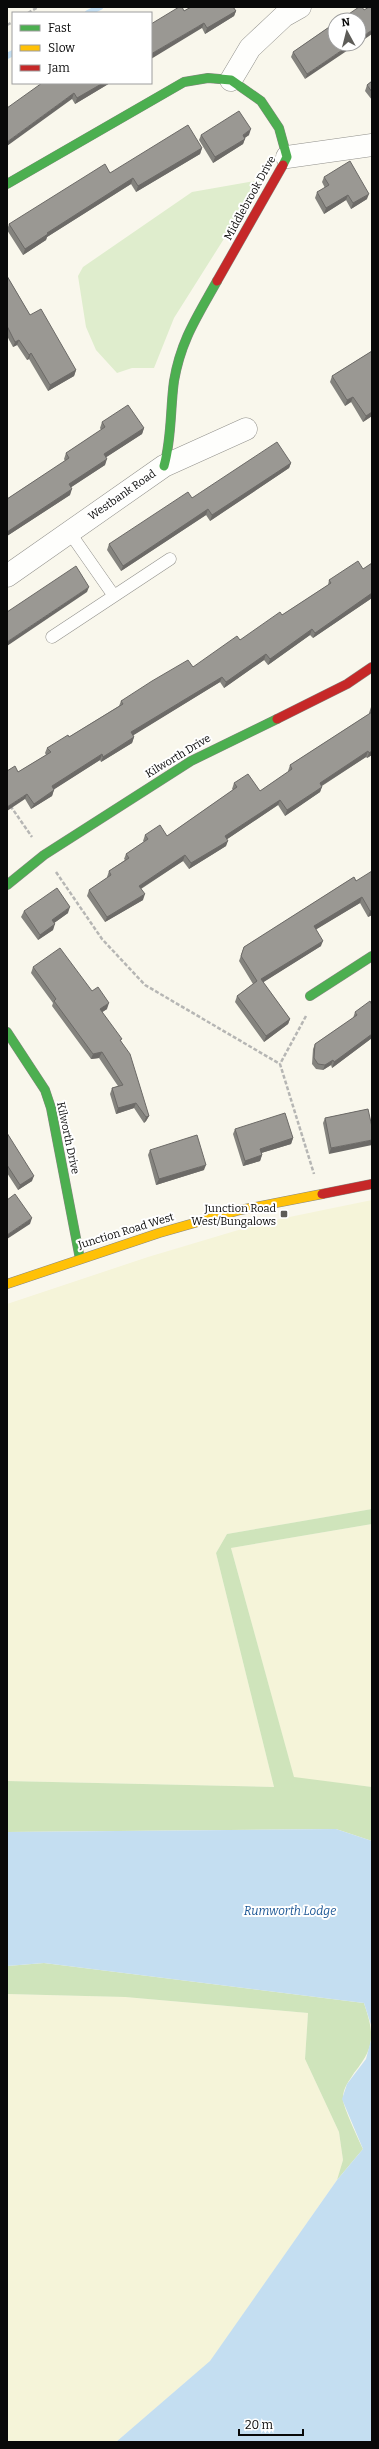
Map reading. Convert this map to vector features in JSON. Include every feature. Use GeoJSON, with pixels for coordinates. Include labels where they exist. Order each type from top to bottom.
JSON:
{"type":"FeatureCollection","features":[{"type":"Feature","properties":{"kind":"street"},"geometry":{"type":"LineString","coordinates":[[7,184],[184,82],[208,78],[232,80],[250,48],[284,16],[300,7]]}},
{"type":"Feature","properties":{"kind":"street","name":"Middlebrook Drive"},"geometry":{"type":"LineString","coordinates":[[164,466],[171,437],[172,398],[177,361],[184,340],[287,157],[279,128],[262,101],[232,80]]}},
{"type":"Feature","properties":{"kind":"street"},"geometry":{"type":"LineString","coordinates":[[287,157],[372,145]]}},
{"type":"Feature","properties":{"kind":"street","name":"Westbank Road"},"geometry":{"type":"LineString","coordinates":[[7,576],[164,466],[246,429]]}},
{"type":"Feature","properties":{"kind":"street","name":"Kilworth Drive"},"geometry":{"type":"LineString","coordinates":[[7,885],[44,855],[191,761],[347,684],[372,667]]}},
{"type":"Feature","properties":{"kind":"street"},"geometry":{"type":"LineString","coordinates":[[310,996],[372,956]]}},
{"type":"Feature","properties":{"kind":"street","name":"Kilworth Drive"},"geometry":{"type":"LineString","coordinates":[[7,1032],[45,1090],[51,1108],[80,1258]]}},
{"type":"Feature","properties":{"kind":"street","name":"Junction Road West"},"geometry":{"type":"LineString","coordinates":[[7,1284],[80,1258],[240,1210],[372,1184]]}},
{"type":"Feature","properties":{"kind":"lane"},"geometry":{"type":"LineString","coordinates":[[70,533],[114,596]]}},
{"type":"Feature","properties":{"kind":"lane"},"geometry":{"type":"LineString","coordinates":[[52,637],[170,559]]}},
{"type":"Feature","properties":{"kind":"path"},"geometry":{"type":"LineString","coordinates":[[7,801],[102,939],[146,985],[280,1064],[320,1194]]}},
{"type":"Feature","properties":{"kind":"path"},"geometry":{"type":"LineString","coordinates":[[280,1064],[306,1016],[310,996]]}},
{"type":"Feature","properties":{"kind":"green space"},"geometry":{"type":"Polygon","coordinates":[[[261,180],[174,318],[154,368],[132,368],[117,373],[96,350],[86,327],[78,276],[83,267],[192,192],[261,180]]]}},
{"type":"Feature","properties":{"kind":"green space"},"geometry":{"type":"Polygon","coordinates":[[[372,1200],[372,1509],[227,1534],[216,1553],[274,1787],[7,1781],[7,1304],[148,1257],[265,1222],[372,1200]]]}},
{"type":"Feature","properties":{"kind":"green space"},"geometry":{"type":"Polygon","coordinates":[[[372,1509],[372,1524],[231,1548],[294,1777],[372,1787],[372,1841],[336,1829],[7,1832],[7,1781],[274,1787],[216,1553],[227,1534],[372,1509]]]}},
{"type":"Feature","properties":{"kind":"green space"},"geometry":{"type":"Polygon","coordinates":[[[372,1524],[372,1787],[294,1778],[231,1548],[372,1524]]]}},
{"type":"Feature","properties":{"kind":"green space"},"geometry":{"type":"Polygon","coordinates":[[[44,1963],[364,2003],[370,2023],[371,2040],[366,2055],[344,2091],[343,2098],[348,2115],[363,2149],[337,2180],[343,2160],[339,2132],[305,2059],[308,2013],[125,1997],[7,1994],[7,1966],[44,1963]]]}},
{"type":"Feature","properties":{"kind":"green space"},"geometry":{"type":"Polygon","coordinates":[[[7,1994],[125,1997],[308,2013],[305,2059],[339,2132],[343,2160],[337,2180],[210,2362],[116,2442],[7,2442],[7,1994]]]}},
{"type":"Feature","properties":{"kind":"water","name":"Rumworth Lodge"},"geometry":{"type":"Polygon","coordinates":[[[336,1829],[372,1841],[372,2028],[364,2003],[44,1963],[7,1966],[7,1832],[336,1829]]]}},
{"type":"Feature","properties":{"kind":"water"},"geometry":{"type":"Polygon","coordinates":[[[372,2036],[372,2442],[116,2442],[210,2361],[337,2180],[363,2149],[342,2099],[347,2084],[366,2059],[372,2036]]]}},
{"type":"Feature","properties":{"kind":"building"},"geometry":{"type":"Polygon","coordinates":[[[179,7],[182,7],[184,11],[191,7],[233,7],[236,11],[207,28],[204,23],[152,53],[152,23],[179,7]]]}},
{"type":"Feature","properties":{"kind":"building"},"geometry":{"type":"Polygon","coordinates":[[[359,7],[362,7],[364,10],[371,7],[372,30],[367,33],[367,12],[352,12],[359,7]]]}},
{"type":"Feature","properties":{"kind":"building"},"geometry":{"type":"Polygon","coordinates":[[[327,29],[327,52],[339,52],[307,74],[293,52],[327,29]]]}},
{"type":"Feature","properties":{"kind":"building"},"geometry":{"type":"Polygon","coordinates":[[[372,81],[372,92],[367,85],[372,81]]]}},
{"type":"Feature","properties":{"kind":"building"},"geometry":{"type":"Polygon","coordinates":[[[41,84],[101,84],[77,98],[74,93],[7,142],[7,108],[41,84]]]}},
{"type":"Feature","properties":{"kind":"building"},"geometry":{"type":"Polygon","coordinates":[[[239,111],[251,129],[243,135],[245,139],[215,157],[201,135],[239,111]]]}},
{"type":"Feature","properties":{"kind":"building"},"geometry":{"type":"Polygon","coordinates":[[[188,125],[202,148],[138,186],[133,178],[47,233],[48,234],[25,249],[9,224],[105,164],[110,173],[188,125]]]}},
{"type":"Feature","properties":{"kind":"building"},"geometry":{"type":"Polygon","coordinates":[[[350,161],[369,194],[353,203],[348,195],[326,208],[317,192],[329,185],[324,177],[350,161]]]}},
{"type":"Feature","properties":{"kind":"building"},"geometry":{"type":"Polygon","coordinates":[[[7,276],[30,315],[41,309],[76,370],[50,385],[31,353],[29,355],[19,340],[15,342],[7,326],[7,276]]]}},
{"type":"Feature","properties":{"kind":"building"},"geometry":{"type":"Polygon","coordinates":[[[372,351],[372,412],[366,416],[353,397],[347,400],[332,376],[372,351]]]}},
{"type":"Feature","properties":{"kind":"building"},"geometry":{"type":"Polygon","coordinates":[[[128,405],[144,428],[104,454],[107,459],[69,484],[72,489],[7,532],[7,499],[69,458],[66,453],[105,427],[102,422],[128,405]]]}},
{"type":"Feature","properties":{"kind":"building"},"geometry":{"type":"Polygon","coordinates":[[[277,442],[291,463],[212,515],[208,509],[123,566],[109,544],[188,492],[192,498],[277,442]]]}},
{"type":"Feature","properties":{"kind":"building"},"geometry":{"type":"Polygon","coordinates":[[[358,561],[363,569],[372,563],[372,593],[315,633],[312,629],[270,659],[266,654],[226,682],[222,677],[131,732],[134,737],[103,757],[102,754],[52,786],[54,790],[34,804],[27,794],[7,807],[7,771],[15,766],[18,772],[51,752],[47,748],[68,735],[69,737],[123,704],[121,701],[188,660],[193,667],[237,636],[240,640],[280,612],[282,615],[331,583],[329,580],[358,561]]]}},
{"type":"Feature","properties":{"kind":"building"},"geometry":{"type":"Polygon","coordinates":[[[76,566],[89,587],[7,642],[7,612],[76,566]]]}},
{"type":"Feature","properties":{"kind":"building"},"geometry":{"type":"Polygon","coordinates":[[[372,712],[372,751],[369,753],[368,751],[320,783],[322,787],[287,810],[280,800],[225,836],[228,841],[191,863],[185,855],[139,886],[145,894],[107,917],[89,890],[111,875],[109,871],[129,858],[126,854],[148,839],[145,835],[160,825],[167,836],[237,787],[234,783],[248,774],[260,791],[292,769],[290,765],[372,712]]]}},
{"type":"Feature","properties":{"kind":"building"},"geometry":{"type":"Polygon","coordinates":[[[372,871],[372,910],[370,911],[362,897],[314,926],[323,941],[261,979],[290,1019],[266,1036],[237,996],[257,981],[241,956],[244,947],[354,877],[356,881],[372,871]]]}},
{"type":"Feature","properties":{"kind":"building"},"geometry":{"type":"Polygon","coordinates":[[[57,888],[70,907],[52,920],[55,924],[40,935],[24,911],[57,888]]]}},
{"type":"Feature","properties":{"kind":"building"},"geometry":{"type":"Polygon","coordinates":[[[60,948],[92,991],[98,987],[109,1003],[100,1009],[122,1039],[120,1040],[130,1054],[149,1116],[146,1117],[136,1103],[118,1108],[112,1088],[123,1085],[102,1052],[93,1054],[54,1001],[56,999],[33,967],[60,948]]]}},
{"type":"Feature","properties":{"kind":"building"},"geometry":{"type":"Polygon","coordinates":[[[370,1001],[372,1005],[372,1034],[334,1062],[333,1060],[325,1065],[318,1064],[314,1058],[315,1044],[357,1015],[355,1012],[370,1001]]]}},
{"type":"Feature","properties":{"kind":"building"},"geometry":{"type":"Polygon","coordinates":[[[368,1109],[372,1127],[372,1140],[331,1148],[325,1118],[368,1109]]]}},
{"type":"Feature","properties":{"kind":"building"},"geometry":{"type":"Polygon","coordinates":[[[285,1113],[293,1138],[260,1149],[262,1155],[245,1161],[235,1129],[285,1113]]]}},
{"type":"Feature","properties":{"kind":"building"},"geometry":{"type":"Polygon","coordinates":[[[7,1133],[34,1176],[20,1185],[7,1165],[7,1133]]]}},
{"type":"Feature","properties":{"kind":"building"},"geometry":{"type":"Polygon","coordinates":[[[197,1135],[206,1165],[159,1179],[150,1150],[197,1135]]]}},
{"type":"Feature","properties":{"kind":"building"},"geometry":{"type":"Polygon","coordinates":[[[15,1194],[32,1218],[7,1235],[7,1200],[15,1194]]]}},
{"type":"Feature","properties":{"kind":"waterway"},"geometry":{"type":"LineString","coordinates":[[90,12],[100,7]]}},
{"type":"Feature","properties":{"kind":"waterway"},"geometry":{"type":"LineString","coordinates":[[7,56],[12,54]]}},
{"type":"Feature","properties":{"kind":"traffic: fast"},"geometry":{"type":"LineString","coordinates":[[7,184],[184,82],[208,78],[231,80],[261,101],[279,128],[287,157],[283,165]]}},
{"type":"Feature","properties":{"kind":"traffic: fast"},"geometry":{"type":"LineString","coordinates":[[164,466],[167,455],[174,381],[177,366],[185,341],[217,281]]}},
{"type":"Feature","properties":{"kind":"traffic: fast"},"geometry":{"type":"LineString","coordinates":[[7,885],[44,855],[191,761],[277,719]]}},
{"type":"Feature","properties":{"kind":"traffic: fast"},"geometry":{"type":"LineString","coordinates":[[310,996],[372,956]]}},
{"type":"Feature","properties":{"kind":"traffic: fast"},"geometry":{"type":"LineString","coordinates":[[7,1032],[45,1090],[51,1108],[80,1259]]}},
{"type":"Feature","properties":{"kind":"traffic: slow"},"geometry":{"type":"LineString","coordinates":[[7,1284],[159,1233],[240,1210],[322,1194]]}},
{"type":"Feature","properties":{"kind":"traffic: jam"},"geometry":{"type":"LineString","coordinates":[[217,281],[283,165]]}},
{"type":"Feature","properties":{"kind":"traffic: jam"},"geometry":{"type":"LineString","coordinates":[[277,719],[347,684],[372,667]]}},
{"type":"Feature","properties":{"kind":"traffic: jam"},"geometry":{"type":"LineString","coordinates":[[322,1194],[372,1184]]}},
{"type":"Feature","properties":{"kind":"place","name":"Junction Road West/Bungalows"},"geometry":{"type":"Point","coordinates":[284,1214]}}]}
